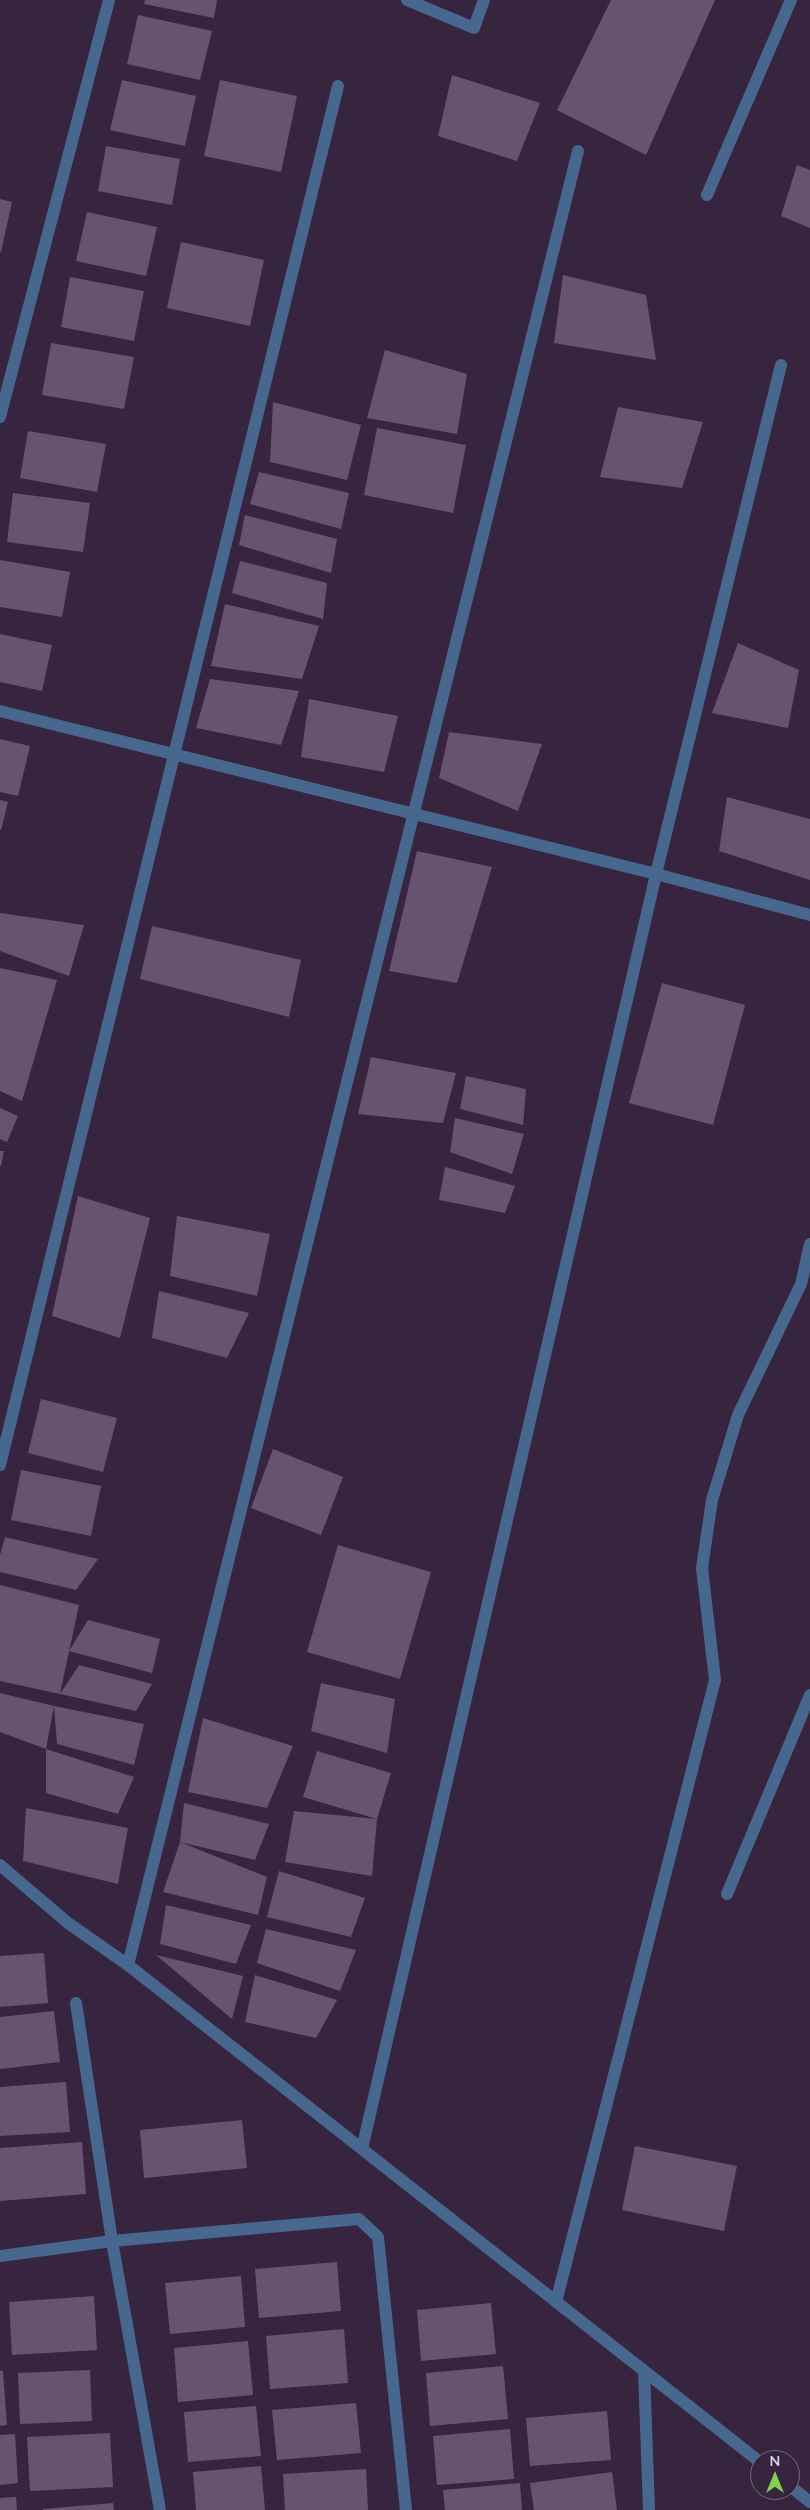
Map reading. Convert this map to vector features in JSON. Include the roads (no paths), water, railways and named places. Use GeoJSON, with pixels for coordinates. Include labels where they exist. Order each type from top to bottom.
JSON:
{"type":"FeatureCollection","features":[{"type":"Feature","properties":{"kind":"street"},"geometry":{"type":"LineString","coordinates":[[0,417],[109,0]]}},
{"type":"Feature","properties":{"kind":"street"},"geometry":{"type":"LineString","coordinates":[[407,0],[474,28],[484,0]]}},
{"type":"Feature","properties":{"kind":"street"},"geometry":{"type":"LineString","coordinates":[[708,195],[791,0]]}},
{"type":"Feature","properties":{"kind":"street"},"geometry":{"type":"LineString","coordinates":[[0,1465],[338,86]]}},
{"type":"Feature","properties":{"kind":"street"},"geometry":{"type":"LineString","coordinates":[[128,1965],[578,151]]}},
{"type":"Feature","properties":{"kind":"street"},"geometry":{"type":"LineString","coordinates":[[362,2149],[656,874],[781,365]]}},
{"type":"Feature","properties":{"kind":"street"},"geometry":{"type":"LineString","coordinates":[[0,711],[656,874],[810,915]]}},
{"type":"Feature","properties":{"kind":"street"},"geometry":{"type":"LineString","coordinates":[[556,2302],[715,1680],[702,1568],[712,1500],[738,1415],[801,1284],[810,1244]]}},
{"type":"Feature","properties":{"kind":"street"},"geometry":{"type":"LineString","coordinates":[[728,1894],[810,1695]]}},
{"type":"Feature","properties":{"kind":"street"},"geometry":{"type":"LineString","coordinates":[[0,1866],[68,1924],[128,1965],[750,2454]]}},
{"type":"Feature","properties":{"kind":"street"},"geometry":{"type":"LineString","coordinates":[[76,2003],[112,2241],[160,2510]]}},
{"type":"Feature","properties":{"kind":"street"},"geometry":{"type":"LineString","coordinates":[[0,2256],[112,2241],[359,2219],[378,2237],[406,2510]]}},
{"type":"Feature","properties":{"kind":"street"},"geometry":{"type":"LineString","coordinates":[[644,2371],[649,2510]]}},
{"type":"Feature","properties":{"kind":"street"},"geometry":{"type":"LineString","coordinates":[[800,2494],[810,2502]]}}]}
